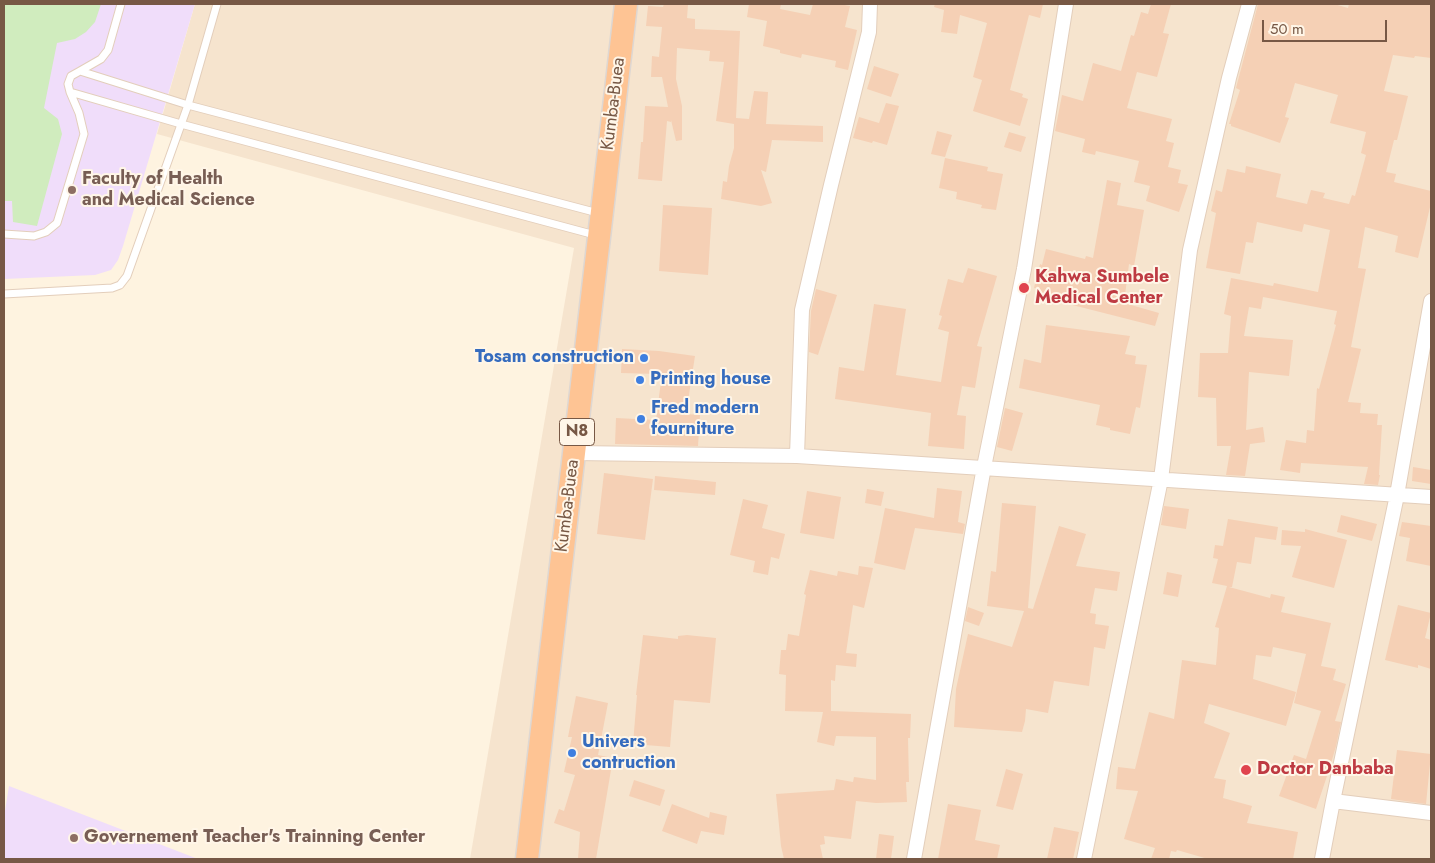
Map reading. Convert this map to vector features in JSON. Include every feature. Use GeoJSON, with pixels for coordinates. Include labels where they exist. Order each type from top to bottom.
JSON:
{"type":"FeatureCollection","features":[{"type":"Feature","properties":{"kind":"highway","name":"Kumba-Buea"},"geometry":{"type":"LineString","coordinates":[[527,859],[626,4]]}},
{"type":"Feature","properties":{"kind":"street"},"geometry":{"type":"LineString","coordinates":[[798,456],[802,310],[831,184],[870,32],[870,4]]}},
{"type":"Feature","properties":{"kind":"street"},"geometry":{"type":"LineString","coordinates":[[914,859],[984,467],[1024,269],[1066,4]]}},
{"type":"Feature","properties":{"kind":"street"},"geometry":{"type":"LineString","coordinates":[[1084,859],[1161,479],[1190,250],[1249,4]]}},
{"type":"Feature","properties":{"kind":"street"},"geometry":{"type":"LineString","coordinates":[[1322,859],[1332,801],[1397,495],[1431,301]]}},
{"type":"Feature","properties":{"kind":"street"},"geometry":{"type":"LineString","coordinates":[[575,453],[798,456],[1431,498]]}},
{"type":"Feature","properties":{"kind":"street"},"geometry":{"type":"LineString","coordinates":[[1332,801],[1431,813]]}},
{"type":"Feature","properties":{"kind":"lane"},"geometry":{"type":"LineString","coordinates":[[4,234],[34,236],[46,232],[57,223],[84,134],[79,112],[68,84],[71,76],[101,58],[108,50],[121,4]]}},
{"type":"Feature","properties":{"kind":"lane"},"geometry":{"type":"LineString","coordinates":[[4,294],[112,288],[120,285],[127,276],[188,105],[217,4]]}},
{"type":"Feature","properties":{"kind":"lane"},"geometry":{"type":"LineString","coordinates":[[80,70],[188,105],[600,225]]}},
{"type":"Feature","properties":{"kind":"lane"},"geometry":{"type":"LineString","coordinates":[[70,92],[181,124],[600,225]]}},
{"type":"Feature","properties":{"kind":"shaded area","name":"Faculty of Health and Medical Science"},"geometry":{"type":"Polygon","coordinates":[[[4,4],[195,4],[123,246],[118,260],[111,270],[95,275],[4,279],[4,4]]]}},
{"type":"Feature","properties":{"kind":"shaded area"},"geometry":{"type":"Polygon","coordinates":[[[195,4],[1431,4],[1431,859],[470,859],[574,248],[157,134],[195,4]]]}},
{"type":"Feature","properties":{"kind":"shaded area","name":"Governement Teacher's Trainning Center"},"geometry":{"type":"Polygon","coordinates":[[[9,786],[198,859],[4,859],[4,817],[9,786]]]}},
{"type":"Feature","properties":{"kind":"green space"},"geometry":{"type":"Polygon","coordinates":[[[4,4],[101,4],[95,22],[86,32],[75,39],[57,43],[44,108],[58,119],[62,134],[37,226],[13,222],[12,201],[4,201],[4,4]]]}},
{"type":"Feature","properties":{"kind":"building"},"geometry":{"type":"Polygon","coordinates":[[[664,4],[688,5],[687,18],[695,19],[695,29],[740,31],[736,118],[749,119],[754,91],[768,92],[766,124],[823,126],[823,142],[772,140],[766,172],[761,170],[772,203],[761,206],[721,199],[723,181],[727,182],[734,148],[734,124],[716,121],[724,62],[709,61],[710,51],[677,48],[676,79],[682,106],[682,140],[676,141],[671,120],[671,122],[667,121],[662,181],[638,179],[645,106],[668,107],[662,77],[651,77],[652,56],[659,57],[662,27],[646,26],[648,6],[663,7],[664,4]]]}},
{"type":"Feature","properties":{"kind":"building"},"geometry":{"type":"Polygon","coordinates":[[[749,4],[781,4],[780,9],[810,15],[813,4],[850,6],[845,27],[857,30],[848,70],[835,67],[836,61],[802,54],[801,58],[780,53],[780,50],[763,46],[767,21],[747,17],[749,4]]]}},
{"type":"Feature","properties":{"kind":"building"},"geometry":{"type":"Polygon","coordinates":[[[935,4],[1043,4],[1040,18],[1029,15],[1010,90],[1023,94],[1022,97],[1028,99],[1020,126],[973,111],[982,80],[973,77],[987,23],[960,15],[957,34],[941,32],[944,10],[934,7],[935,4]]]}},
{"type":"Feature","properties":{"kind":"building"},"geometry":{"type":"Polygon","coordinates":[[[1151,4],[1171,4],[1163,33],[1169,34],[1157,77],[1137,72],[1127,108],[1172,119],[1166,141],[1174,143],[1168,167],[1181,170],[1178,183],[1188,185],[1179,212],[1146,201],[1150,186],[1134,182],[1139,161],[1096,151],[1095,155],[1082,152],[1085,139],[1055,131],[1062,95],[1083,101],[1093,63],[1121,71],[1131,35],[1134,36],[1141,12],[1148,14],[1151,4]]]}},
{"type":"Feature","properties":{"kind":"building"},"geometry":{"type":"Polygon","coordinates":[[[1258,4],[1334,4],[1348,8],[1349,4],[1431,4],[1431,58],[1393,55],[1384,91],[1408,96],[1397,140],[1394,140],[1386,172],[1396,174],[1394,182],[1431,191],[1431,203],[1418,258],[1395,252],[1398,236],[1365,227],[1358,268],[1366,269],[1351,347],[1361,349],[1348,402],[1361,403],[1360,413],[1378,414],[1377,425],[1382,425],[1378,485],[1364,484],[1368,467],[1301,463],[1300,473],[1280,470],[1286,440],[1306,443],[1307,430],[1314,431],[1317,388],[1319,389],[1336,325],[1334,324],[1337,311],[1263,297],[1261,309],[1249,307],[1244,336],[1293,340],[1289,376],[1249,372],[1246,430],[1263,427],[1265,442],[1250,444],[1245,476],[1226,475],[1231,446],[1217,446],[1216,398],[1198,397],[1200,353],[1228,353],[1231,316],[1224,314],[1231,278],[1273,286],[1274,283],[1318,292],[1330,230],[1304,224],[1302,232],[1257,222],[1253,243],[1246,242],[1240,274],[1206,268],[1216,213],[1211,211],[1216,190],[1222,192],[1227,169],[1245,173],[1246,166],[1281,174],[1276,197],[1307,204],[1311,190],[1325,193],[1323,198],[1349,204],[1352,195],[1355,196],[1366,155],[1361,153],[1366,132],[1330,123],[1338,95],[1295,83],[1285,117],[1289,118],[1280,143],[1229,124],[1240,90],[1236,88],[1258,4]]]}},
{"type":"Feature","properties":{"kind":"building"},"geometry":{"type":"Polygon","coordinates":[[[874,66],[899,74],[891,97],[867,89],[874,66]]]}},
{"type":"Feature","properties":{"kind":"building"},"geometry":{"type":"Polygon","coordinates":[[[886,103],[899,106],[887,145],[853,138],[859,117],[879,123],[886,103]]]}},
{"type":"Feature","properties":{"kind":"building"},"geometry":{"type":"Polygon","coordinates":[[[937,131],[952,135],[945,157],[931,154],[937,131]]]}},
{"type":"Feature","properties":{"kind":"building"},"geometry":{"type":"Polygon","coordinates":[[[1009,132],[1026,137],[1021,152],[1004,147],[1009,132]]]}},
{"type":"Feature","properties":{"kind":"building"},"geometry":{"type":"Polygon","coordinates":[[[945,158],[988,167],[987,171],[1003,174],[996,210],[981,208],[982,205],[956,199],[957,192],[939,188],[945,158]]]}},
{"type":"Feature","properties":{"kind":"building"},"geometry":{"type":"Polygon","coordinates":[[[1107,180],[1121,183],[1117,205],[1144,210],[1134,266],[1129,264],[1124,303],[1159,313],[1155,326],[1037,296],[1039,289],[1034,288],[1046,249],[1085,259],[1086,256],[1093,258],[1107,180]]]}},
{"type":"Feature","properties":{"kind":"building"},"geometry":{"type":"Polygon","coordinates":[[[663,205],[712,208],[708,275],[659,271],[663,205]]]}},
{"type":"Feature","properties":{"kind":"building"},"geometry":{"type":"Polygon","coordinates":[[[968,268],[997,276],[977,346],[982,347],[975,388],[962,386],[957,415],[966,416],[964,449],[928,446],[931,413],[835,399],[839,367],[864,371],[874,304],[906,309],[896,375],[941,382],[949,332],[938,329],[942,316],[939,315],[948,279],[963,283],[968,268]]]}},
{"type":"Feature","properties":{"kind":"building"},"geometry":{"type":"Polygon","coordinates":[[[816,289],[837,295],[818,355],[809,352],[811,311],[816,289]]]}},
{"type":"Feature","properties":{"kind":"building"},"geometry":{"type":"Polygon","coordinates":[[[1046,325],[1130,336],[1125,354],[1136,356],[1135,364],[1147,365],[1140,408],[1136,407],[1130,434],[1096,425],[1100,405],[1019,388],[1024,359],[1041,363],[1046,325]]]}},
{"type":"Feature","properties":{"kind":"building"},"geometry":{"type":"Polygon","coordinates":[[[622,349],[659,351],[695,356],[686,414],[700,415],[698,446],[615,444],[616,418],[656,420],[661,381],[657,380],[658,374],[621,373],[622,349]]]}},
{"type":"Feature","properties":{"kind":"building"},"geometry":{"type":"Polygon","coordinates":[[[1005,408],[1023,413],[1012,451],[997,447],[1005,408]]]}},
{"type":"Feature","properties":{"kind":"building"},"geometry":{"type":"Polygon","coordinates":[[[1413,467],[1431,470],[1431,484],[1412,481],[1413,467]]]}},
{"type":"Feature","properties":{"kind":"building"},"geometry":{"type":"Polygon","coordinates":[[[604,473],[653,479],[645,540],[597,534],[604,473]]]}},
{"type":"Feature","properties":{"kind":"building"},"geometry":{"type":"Polygon","coordinates":[[[655,476],[716,482],[715,495],[654,490],[655,476]]]}},
{"type":"Feature","properties":{"kind":"building"},"geometry":{"type":"Polygon","coordinates":[[[937,488],[962,491],[958,522],[965,524],[963,534],[915,528],[905,570],[874,563],[885,508],[934,518],[937,488]]]}},
{"type":"Feature","properties":{"kind":"building"},"geometry":{"type":"Polygon","coordinates":[[[867,489],[884,492],[881,506],[865,503],[867,489]]]}},
{"type":"Feature","properties":{"kind":"building"},"geometry":{"type":"Polygon","coordinates":[[[807,491],[841,497],[834,539],[800,533],[807,491]]]}},
{"type":"Feature","properties":{"kind":"building"},"geometry":{"type":"Polygon","coordinates":[[[743,499],[768,505],[762,528],[785,534],[779,559],[771,557],[768,575],[753,572],[755,561],[730,555],[743,499]]]}},
{"type":"Feature","properties":{"kind":"building"},"geometry":{"type":"Polygon","coordinates":[[[1002,503],[1036,506],[1028,608],[1033,609],[1059,526],[1086,534],[1076,566],[1120,572],[1117,591],[1095,588],[1090,613],[1096,614],[1095,624],[1109,626],[1105,649],[1094,647],[1089,686],[1054,681],[1048,713],[1026,709],[1022,732],[954,727],[956,689],[968,634],[1012,647],[1024,611],[987,606],[991,571],[996,572],[1002,503]]]}},
{"type":"Feature","properties":{"kind":"building"},"geometry":{"type":"Polygon","coordinates":[[[1164,506],[1189,509],[1186,529],[1161,525],[1164,506]]]}},
{"type":"Feature","properties":{"kind":"building"},"geometry":{"type":"Polygon","coordinates":[[[1341,515],[1377,524],[1372,541],[1337,532],[1341,515]]]}},
{"type":"Feature","properties":{"kind":"building"},"geometry":{"type":"Polygon","coordinates":[[[1228,519],[1278,527],[1276,540],[1255,537],[1251,564],[1237,562],[1232,587],[1229,587],[1270,598],[1271,594],[1285,597],[1281,612],[1331,623],[1321,666],[1336,669],[1333,680],[1346,684],[1335,721],[1341,722],[1336,746],[1316,809],[1279,796],[1294,755],[1306,759],[1321,711],[1294,703],[1306,654],[1273,647],[1271,657],[1256,655],[1253,679],[1296,692],[1286,726],[1209,704],[1204,723],[1230,733],[1214,778],[1226,780],[1223,798],[1252,806],[1247,823],[1298,832],[1293,859],[1208,859],[1177,850],[1176,852],[1171,851],[1169,859],[1151,859],[1155,848],[1124,839],[1138,791],[1116,789],[1118,767],[1135,769],[1149,712],[1174,719],[1182,660],[1216,665],[1219,628],[1215,627],[1227,586],[1212,583],[1218,559],[1213,558],[1215,545],[1223,546],[1228,519]]]}},
{"type":"Feature","properties":{"kind":"building"},"geometry":{"type":"Polygon","coordinates":[[[1402,522],[1431,526],[1431,566],[1406,561],[1410,538],[1399,536],[1402,522]]]}},
{"type":"Feature","properties":{"kind":"building"},"geometry":{"type":"Polygon","coordinates":[[[1305,529],[1347,540],[1334,588],[1292,577],[1301,546],[1281,545],[1282,530],[1305,532],[1305,529]]]}},
{"type":"Feature","properties":{"kind":"building"},"geometry":{"type":"Polygon","coordinates":[[[859,566],[873,568],[864,608],[853,605],[846,653],[857,654],[856,667],[836,665],[835,681],[831,680],[831,711],[911,714],[910,738],[908,738],[909,782],[906,782],[907,802],[876,803],[856,801],[851,839],[824,836],[825,844],[820,845],[823,859],[784,859],[776,794],[834,790],[836,779],[853,782],[854,777],[876,780],[876,737],[836,736],[834,746],[817,742],[823,712],[785,711],[786,675],[779,674],[781,650],[786,650],[788,634],[799,636],[806,595],[804,594],[810,570],[837,576],[838,571],[858,575],[859,566]]]}},
{"type":"Feature","properties":{"kind":"building"},"geometry":{"type":"Polygon","coordinates":[[[1167,572],[1182,575],[1178,597],[1163,594],[1167,572]]]}},
{"type":"Feature","properties":{"kind":"building"},"geometry":{"type":"Polygon","coordinates":[[[1398,605],[1431,613],[1425,638],[1431,640],[1431,669],[1418,665],[1418,668],[1385,660],[1398,605]]]}},
{"type":"Feature","properties":{"kind":"building"},"geometry":{"type":"Polygon","coordinates":[[[968,607],[984,613],[979,626],[965,621],[968,607]]]}},
{"type":"Feature","properties":{"kind":"building"},"geometry":{"type":"Polygon","coordinates":[[[643,635],[678,639],[678,636],[687,635],[716,638],[710,703],[674,700],[670,747],[633,744],[643,635]]]}},
{"type":"Feature","properties":{"kind":"building"},"geometry":{"type":"Polygon","coordinates":[[[576,696],[608,703],[598,755],[613,758],[596,859],[578,859],[580,832],[554,823],[559,809],[564,811],[575,775],[564,772],[572,737],[568,737],[576,696]]]}},
{"type":"Feature","properties":{"kind":"building"},"geometry":{"type":"Polygon","coordinates":[[[1397,750],[1431,754],[1426,804],[1391,799],[1397,750]]]}},
{"type":"Feature","properties":{"kind":"building"},"geometry":{"type":"Polygon","coordinates":[[[1006,769],[1023,774],[1013,810],[996,806],[1006,769]]]}},
{"type":"Feature","properties":{"kind":"building"},"geometry":{"type":"Polygon","coordinates":[[[634,780],[665,790],[660,806],[629,796],[634,780]]]}},
{"type":"Feature","properties":{"kind":"building"},"geometry":{"type":"Polygon","coordinates":[[[672,804],[709,818],[710,812],[727,816],[724,835],[701,831],[697,844],[662,831],[672,804]]]}},
{"type":"Feature","properties":{"kind":"building"},"geometry":{"type":"Polygon","coordinates":[[[948,804],[981,810],[975,840],[1000,845],[997,859],[938,859],[948,804]]]}},
{"type":"Feature","properties":{"kind":"building"},"geometry":{"type":"Polygon","coordinates":[[[1054,827],[1079,832],[1073,859],[1047,859],[1054,827]]]}},
{"type":"Feature","properties":{"kind":"building"},"geometry":{"type":"Polygon","coordinates":[[[879,834],[894,836],[891,859],[876,859],[879,834]]]}},
{"type":"Feature","properties":{"kind":"place","name":"Faculty of Health and Medical Science"},"geometry":{"type":"Point","coordinates":[72,190]}},
{"type":"Feature","properties":{"kind":"place","name":"Kahwa Sumbele Medical Center"},"geometry":{"type":"Point","coordinates":[1024,288]}},
{"type":"Feature","properties":{"kind":"place","name":"Tosam construction"},"geometry":{"type":"Point","coordinates":[644,358]}},
{"type":"Feature","properties":{"kind":"place","name":"Printing house"},"geometry":{"type":"Point","coordinates":[640,380]}},
{"type":"Feature","properties":{"kind":"place","name":"Fred modern fourniture"},"geometry":{"type":"Point","coordinates":[641,419]}},
{"type":"Feature","properties":{"kind":"place","name":"Univers contruction"},"geometry":{"type":"Point","coordinates":[572,753]}},
{"type":"Feature","properties":{"kind":"place","name":"Doctor Danbaba"},"geometry":{"type":"Point","coordinates":[1246,770]}},
{"type":"Feature","properties":{"kind":"place","name":"Governement Teacher's Trainning Center"},"geometry":{"type":"Point","coordinates":[74,838]}}]}
